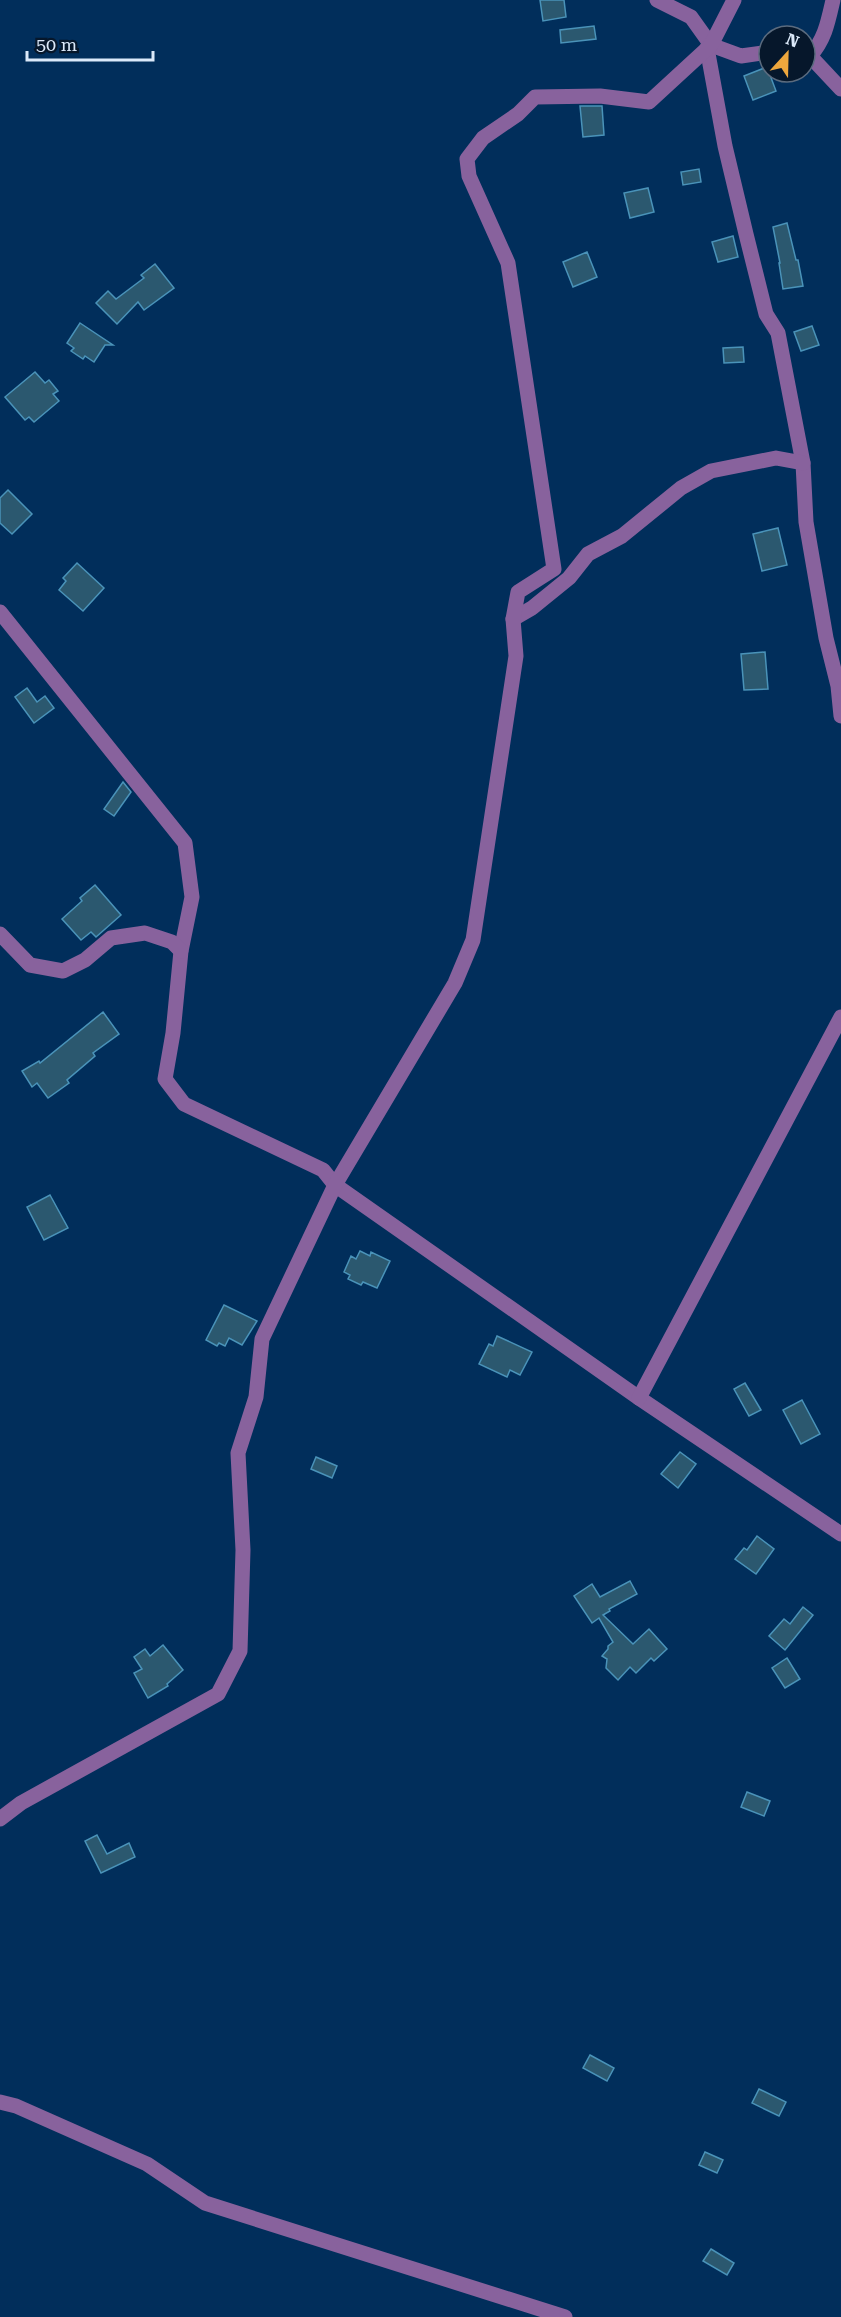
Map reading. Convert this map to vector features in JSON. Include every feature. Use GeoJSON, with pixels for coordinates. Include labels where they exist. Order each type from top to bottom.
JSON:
{"type":"FeatureCollection","features":[{"type":"Feature","properties":{"kind":"street"},"geometry":{"type":"LineString","coordinates":[[657,0],[691,17],[709,46],[725,146],[746,234],[766,314],[778,333],[803,463],[806,522],[826,638],[838,686],[841,716]]}},
{"type":"Feature","properties":{"kind":"street"},"geometry":{"type":"LineString","coordinates":[[0,1819],[21,1803],[218,1694],[240,1651],[243,1550],[238,1453],[256,1397],[262,1340],[335,1185],[455,983],[473,940],[516,656],[513,619],[518,592],[555,569],[508,263],[469,176],[467,159],[483,138],[518,114],[535,97],[600,96],[649,102],[709,46],[734,0]]}},
{"type":"Feature","properties":{"kind":"street"},"geometry":{"type":"LineString","coordinates":[[817,47],[827,27],[832,0]]}},
{"type":"Feature","properties":{"kind":"street"},"geometry":{"type":"LineString","coordinates":[[709,46],[741,56],[757,54]]}},
{"type":"Feature","properties":{"kind":"street"},"geometry":{"type":"LineString","coordinates":[[817,65],[841,89]]}},
{"type":"Feature","properties":{"kind":"street"},"geometry":{"type":"LineString","coordinates":[[513,619],[532,608],[569,578],[588,554],[622,536],[681,488],[711,471],[776,459],[803,463]]}},
{"type":"Feature","properties":{"kind":"street"},"geometry":{"type":"LineString","coordinates":[[0,612],[184,843],[192,897],[181,951],[173,1034],[165,1079],[184,1104],[323,1170],[335,1185],[639,1398],[841,1534]]}},
{"type":"Feature","properties":{"kind":"street"},"geometry":{"type":"LineString","coordinates":[[0,934],[30,965],[63,971],[85,960],[111,938],[145,933],[172,942],[181,951]]}},
{"type":"Feature","properties":{"kind":"street"},"geometry":{"type":"LineString","coordinates":[[639,1398],[841,1017]]}},
{"type":"Feature","properties":{"kind":"street"},"geometry":{"type":"LineString","coordinates":[[0,2102],[16,2106],[147,2164],[205,2203],[565,2317]]}},
{"type":"Feature","properties":{"kind":"building"},"geometry":{"type":"Polygon","coordinates":[[[540,0],[564,0],[566,17],[543,21],[540,0]]]}},
{"type":"Feature","properties":{"kind":"building"},"geometry":{"type":"Polygon","coordinates":[[[594,26],[596,39],[561,43],[560,30],[594,26]]]}},
{"type":"Feature","properties":{"kind":"building"},"geometry":{"type":"Polygon","coordinates":[[[757,71],[757,84],[773,84],[776,91],[753,100],[744,76],[757,71]]]}},
{"type":"Feature","properties":{"kind":"building"},"geometry":{"type":"Polygon","coordinates":[[[580,106],[602,106],[604,135],[583,137],[580,106]]]}},
{"type":"Feature","properties":{"kind":"building"},"geometry":{"type":"Polygon","coordinates":[[[699,169],[701,182],[683,185],[681,172],[699,169]]]}},
{"type":"Feature","properties":{"kind":"building"},"geometry":{"type":"Polygon","coordinates":[[[648,188],[654,212],[630,218],[624,193],[648,188]]]}},
{"type":"Feature","properties":{"kind":"building"},"geometry":{"type":"Polygon","coordinates":[[[787,223],[803,286],[783,289],[773,227],[787,223]]]}},
{"type":"Feature","properties":{"kind":"building"},"geometry":{"type":"Polygon","coordinates":[[[733,236],[738,257],[718,262],[712,242],[733,236]]]}},
{"type":"Feature","properties":{"kind":"building"},"geometry":{"type":"Polygon","coordinates":[[[587,252],[597,277],[573,287],[563,262],[587,252]]]}},
{"type":"Feature","properties":{"kind":"building"},"geometry":{"type":"Polygon","coordinates":[[[155,264],[174,288],[144,310],[138,302],[117,324],[96,303],[108,291],[116,299],[144,278],[141,275],[155,264]]]}},
{"type":"Feature","properties":{"kind":"building"},"geometry":{"type":"Polygon","coordinates":[[[80,323],[113,345],[105,345],[94,362],[85,356],[83,359],[71,351],[74,348],[67,343],[80,323]]]}},
{"type":"Feature","properties":{"kind":"building"},"geometry":{"type":"Polygon","coordinates":[[[812,326],[819,345],[801,351],[794,332],[812,326]]]}},
{"type":"Feature","properties":{"kind":"building"},"geometry":{"type":"Polygon","coordinates":[[[743,347],[744,362],[724,363],[723,348],[743,347]]]}},
{"type":"Feature","properties":{"kind":"building"},"geometry":{"type":"Polygon","coordinates":[[[35,372],[45,383],[49,380],[58,391],[53,394],[59,401],[34,422],[29,417],[25,420],[5,397],[35,372]]]}},
{"type":"Feature","properties":{"kind":"building"},"geometry":{"type":"Polygon","coordinates":[[[8,490],[32,514],[12,534],[0,523],[0,498],[8,490]]]}},
{"type":"Feature","properties":{"kind":"building"},"geometry":{"type":"Polygon","coordinates":[[[778,528],[787,565],[762,571],[753,534],[778,528]]]}},
{"type":"Feature","properties":{"kind":"building"},"geometry":{"type":"Polygon","coordinates":[[[77,563],[104,588],[83,611],[59,590],[66,581],[63,578],[77,563]]]}},
{"type":"Feature","properties":{"kind":"building"},"geometry":{"type":"Polygon","coordinates":[[[765,652],[768,689],[744,690],[741,654],[765,652]]]}},
{"type":"Feature","properties":{"kind":"building"},"geometry":{"type":"Polygon","coordinates":[[[27,688],[37,702],[45,696],[54,708],[34,723],[15,697],[27,688]]]}},
{"type":"Feature","properties":{"kind":"building"},"geometry":{"type":"Polygon","coordinates":[[[123,782],[131,792],[114,816],[104,809],[123,782]]]}},
{"type":"Feature","properties":{"kind":"building"},"geometry":{"type":"Polygon","coordinates":[[[95,885],[121,915],[96,937],[91,932],[81,940],[62,919],[82,901],[80,898],[95,885]]]}},
{"type":"Feature","properties":{"kind":"building"},"geometry":{"type":"Polygon","coordinates":[[[103,1012],[119,1034],[93,1053],[95,1056],[67,1080],[69,1083],[48,1098],[37,1083],[32,1087],[22,1071],[39,1061],[40,1063],[103,1012]]]}},
{"type":"Feature","properties":{"kind":"building"},"geometry":{"type":"Polygon","coordinates":[[[50,1195],[68,1228],[44,1240],[27,1207],[50,1195]]]}},
{"type":"Feature","properties":{"kind":"building"},"geometry":{"type":"Polygon","coordinates":[[[360,1251],[370,1256],[371,1252],[390,1261],[377,1288],[363,1282],[361,1285],[348,1279],[350,1275],[344,1272],[351,1256],[356,1259],[360,1251]]]}},
{"type":"Feature","properties":{"kind":"building"},"geometry":{"type":"Polygon","coordinates":[[[224,1305],[257,1321],[242,1345],[229,1338],[225,1346],[219,1343],[217,1346],[206,1340],[224,1305]]]}},
{"type":"Feature","properties":{"kind":"building"},"geometry":{"type":"Polygon","coordinates":[[[497,1336],[532,1352],[520,1375],[510,1370],[507,1377],[479,1364],[489,1344],[493,1346],[497,1336]]]}},
{"type":"Feature","properties":{"kind":"building"},"geometry":{"type":"Polygon","coordinates":[[[745,1383],[761,1410],[749,1416],[734,1389],[745,1383]]]}},
{"type":"Feature","properties":{"kind":"building"},"geometry":{"type":"Polygon","coordinates":[[[802,1400],[820,1434],[801,1444],[783,1410],[802,1400]]]}},
{"type":"Feature","properties":{"kind":"building"},"geometry":{"type":"Polygon","coordinates":[[[680,1452],[696,1464],[678,1488],[661,1474],[680,1452]]]}},
{"type":"Feature","properties":{"kind":"building"},"geometry":{"type":"Polygon","coordinates":[[[316,1457],[337,1466],[332,1478],[311,1469],[316,1457]]]}},
{"type":"Feature","properties":{"kind":"building"},"geometry":{"type":"Polygon","coordinates":[[[757,1536],[774,1549],[756,1574],[735,1559],[744,1548],[747,1550],[757,1536]]]}},
{"type":"Feature","properties":{"kind":"building"},"geometry":{"type":"Polygon","coordinates":[[[630,1581],[637,1594],[609,1609],[610,1611],[603,1615],[633,1644],[649,1629],[667,1649],[654,1661],[651,1658],[636,1673],[630,1667],[618,1680],[606,1668],[607,1659],[602,1656],[613,1642],[599,1618],[592,1623],[574,1596],[592,1584],[600,1597],[630,1581]]]}},
{"type":"Feature","properties":{"kind":"building"},"geometry":{"type":"Polygon","coordinates":[[[803,1607],[813,1615],[785,1650],[769,1636],[784,1619],[790,1624],[803,1607]]]}},
{"type":"Feature","properties":{"kind":"building"},"geometry":{"type":"Polygon","coordinates":[[[163,1645],[183,1670],[167,1684],[168,1686],[148,1698],[134,1673],[142,1669],[134,1657],[145,1649],[150,1656],[163,1645]]]}},
{"type":"Feature","properties":{"kind":"building"},"geometry":{"type":"Polygon","coordinates":[[[787,1658],[800,1679],[785,1688],[772,1668],[787,1658]]]}},
{"type":"Feature","properties":{"kind":"building"},"geometry":{"type":"Polygon","coordinates":[[[747,1792],[770,1801],[764,1816],[741,1807],[747,1792]]]}},
{"type":"Feature","properties":{"kind":"building"},"geometry":{"type":"Polygon","coordinates":[[[97,1835],[107,1854],[129,1843],[135,1857],[101,1873],[85,1841],[97,1835]]]}},
{"type":"Feature","properties":{"kind":"building"},"geometry":{"type":"Polygon","coordinates":[[[590,2055],[614,2068],[607,2081],[583,2068],[590,2055]]]}},
{"type":"Feature","properties":{"kind":"building"},"geometry":{"type":"Polygon","coordinates":[[[759,2089],[786,2102],[779,2116],[752,2103],[759,2089]]]}},
{"type":"Feature","properties":{"kind":"building"},"geometry":{"type":"Polygon","coordinates":[[[705,2152],[723,2160],[717,2173],[699,2165],[705,2152]]]}},
{"type":"Feature","properties":{"kind":"building"},"geometry":{"type":"Polygon","coordinates":[[[711,2249],[734,2263],[727,2275],[703,2261],[711,2249]]]}}]}
